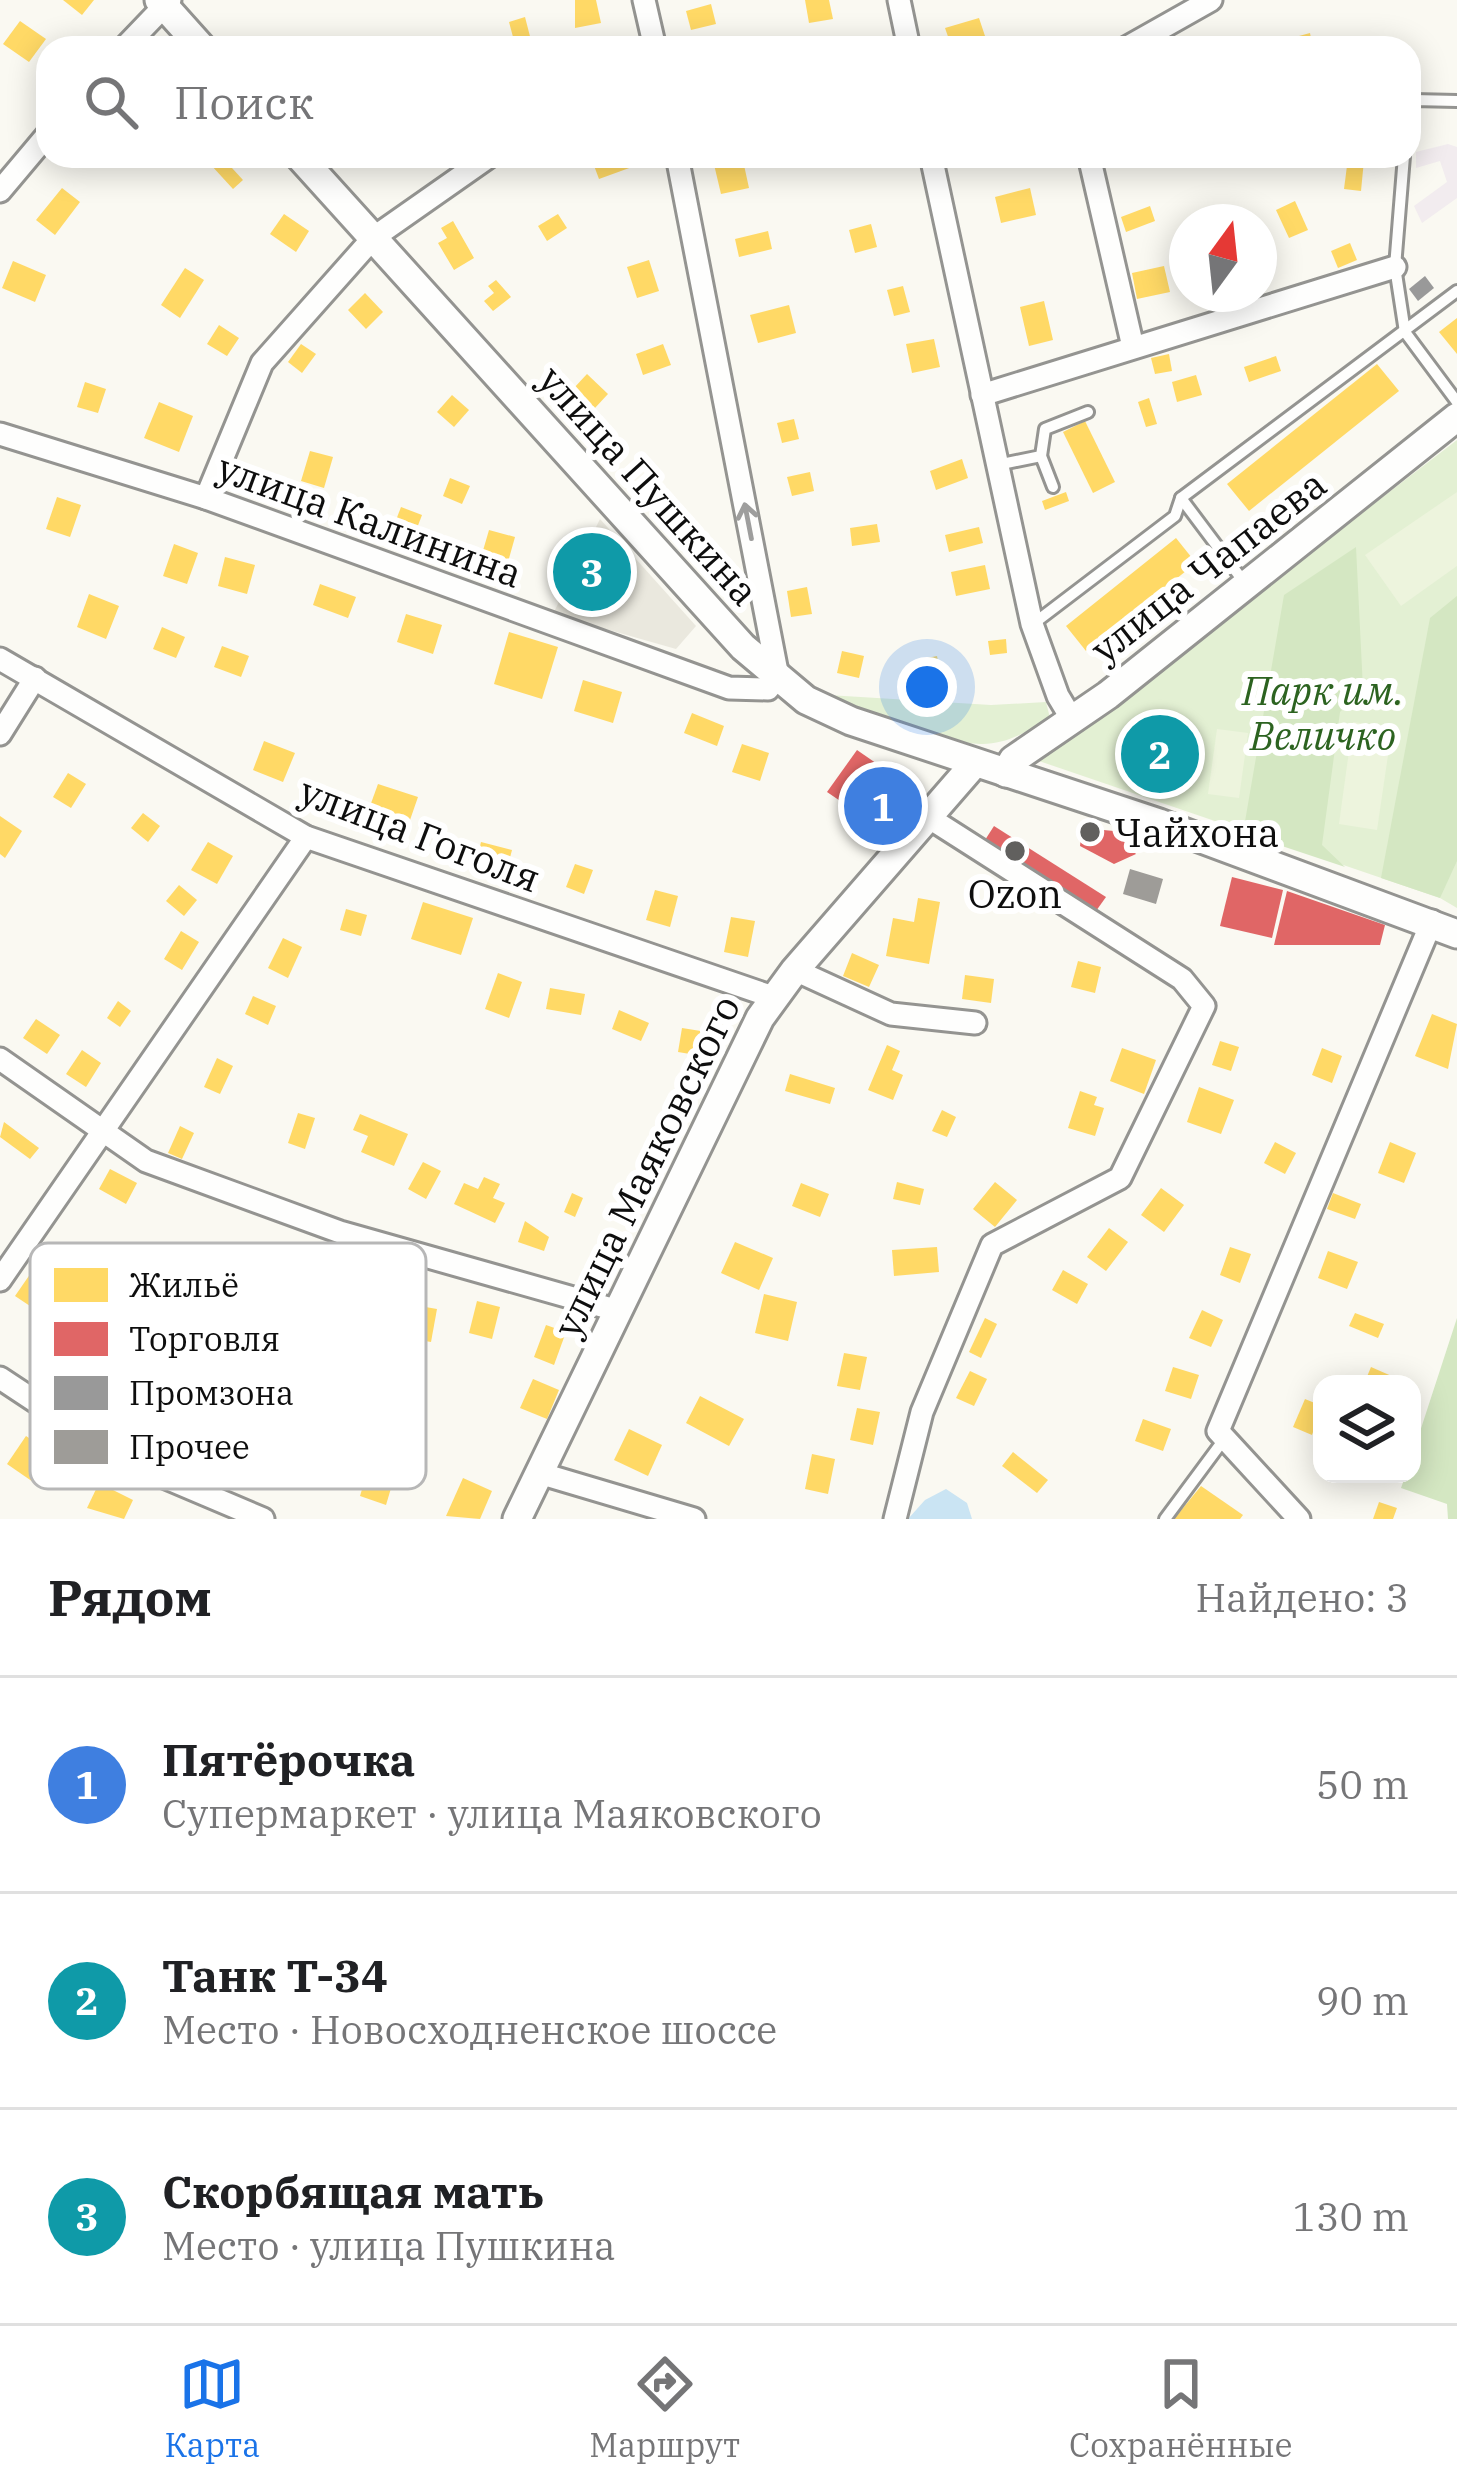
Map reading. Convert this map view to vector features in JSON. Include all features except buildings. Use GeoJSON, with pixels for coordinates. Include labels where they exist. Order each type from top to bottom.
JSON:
{"type":"FeatureCollection","features":[{"type":"Feature","properties":{"kind":"street"},"geometry":{"type":"LineString","coordinates":[[644,0],[652,36]]}},
{"type":"Feature","properties":{"kind":"street"},"geometry":{"type":"LineString","coordinates":[[899,0],[906,36]]}},
{"type":"Feature","properties":{"kind":"street"},"geometry":{"type":"LineString","coordinates":[[1147,36],[1211,0]]}},
{"type":"Feature","properties":{"kind":"street"},"geometry":{"type":"LineString","coordinates":[[134,36],[164,2],[192,36]]}},
{"type":"Feature","properties":{"kind":"street"},"geometry":{"type":"LineString","coordinates":[[0,190],[36,148]]}},
{"type":"Feature","properties":{"kind":"street","name":"улица Пушкина"},"geometry":{"type":"LineString","coordinates":[[310,168],[710,613],[778,677],[839,716],[1445,927]]}},
{"type":"Feature","properties":{"kind":"street"},"geometry":{"type":"LineString","coordinates":[[206,498],[262,363],[373,238],[473,168]]}},
{"type":"Feature","properties":{"kind":"street"},"geometry":{"type":"LineString","coordinates":[[679,168],[778,677]]}},
{"type":"Feature","properties":{"kind":"street"},"geometry":{"type":"LineString","coordinates":[[934,168],[1032,624],[1058,696],[1073,721]]}},
{"type":"Feature","properties":{"kind":"street"},"geometry":{"type":"LineString","coordinates":[[1092,168],[1133,347]]}},
{"type":"Feature","properties":{"kind":"street"},"geometry":{"type":"LineString","coordinates":[[982,395],[1395,267]]}},
{"type":"Feature","properties":{"kind":"street","name":"улица Чапаева"},"geometry":{"type":"LineString","coordinates":[[1006,773],[1013,760],[1073,721],[1457,417]]}},
{"type":"Feature","properties":{"kind":"street","name":"улица Калинина"},"geometry":{"type":"LineString","coordinates":[[0,434],[206,498],[729,688],[767,689],[778,677]]}},
{"type":"Feature","properties":{"kind":"street","name":"улица Гоголя"},"geometry":{"type":"LineString","coordinates":[[0,659],[306,837],[773,997]]}},
{"type":"Feature","properties":{"kind":"street"},"geometry":{"type":"LineString","coordinates":[[0,734],[34,678]]}},
{"type":"Feature","properties":{"kind":"street","name":"улица Маяковского"},"geometry":{"type":"LineString","coordinates":[[517,1519],[773,997],[975,763]]}},
{"type":"Feature","properties":{"kind":"street"},"geometry":{"type":"LineString","coordinates":[[895,1519],[922,1412],[992,1245],[1120,1178],[1204,1006],[1182,980],[928,818]]}},
{"type":"Feature","properties":{"kind":"street"},"geometry":{"type":"LineString","coordinates":[[0,1280],[306,837]]}},
{"type":"Feature","properties":{"kind":"street"},"geometry":{"type":"LineString","coordinates":[[1300,1519],[1219,1431],[1445,927]]}},
{"type":"Feature","properties":{"kind":"street"},"geometry":{"type":"LineString","coordinates":[[795,970],[891,1014],[976,1023]]}},
{"type":"Feature","properties":{"kind":"street"},"geometry":{"type":"LineString","coordinates":[[0,1059],[146,1161],[379,1243]]}},
{"type":"Feature","properties":{"kind":"street"},"geometry":{"type":"LineString","coordinates":[[426,1256],[619,1311]]}},
{"type":"Feature","properties":{"kind":"street"},"geometry":{"type":"LineString","coordinates":[[0,1378],[30,1398]]}},
{"type":"Feature","properties":{"kind":"street"},"geometry":{"type":"LineString","coordinates":[[539,1473],[694,1519]]}},
{"type":"Feature","properties":{"kind":"street"},"geometry":{"type":"LineString","coordinates":[[192,1489],[263,1519]]}},
{"type":"Feature","properties":{"kind":"lane"},"geometry":{"type":"LineString","coordinates":[[1421,100],[1457,101]]}},
{"type":"Feature","properties":{"kind":"lane"},"geometry":{"type":"LineString","coordinates":[[1403,168],[1395,267],[1405,332],[1457,402]]}},
{"type":"Feature","properties":{"kind":"lane"},"geometry":{"type":"LineString","coordinates":[[1032,624],[1175,516],[1181,498],[1457,291]]}},
{"type":"Feature","properties":{"kind":"lane"},"geometry":{"type":"LineString","coordinates":[[1053,487],[1041,457],[1045,429],[1088,412]]}},
{"type":"Feature","properties":{"kind":"lane"},"geometry":{"type":"LineString","coordinates":[[997,465],[1041,457]]}},
{"type":"Feature","properties":{"kind":"lane"},"geometry":{"type":"LineString","coordinates":[[1181,498],[1247,586]]}},
{"type":"Feature","properties":{"kind":"lane"},"geometry":{"type":"LineString","coordinates":[[1165,1519],[1225,1438]]}},
{"type":"Feature","properties":{"kind":"shaded area"},"geometry":{"type":"Polygon","coordinates":[[[1448,144],[1457,147],[1457,198],[1422,223],[1414,206],[1447,182],[1440,161],[1421,167],[1421,151],[1448,144]]]}},
{"type":"Feature","properties":{"kind":"shaded area"},"geometry":{"type":"Polygon","coordinates":[[[600,519],[696,626],[676,649],[553,614],[600,519]]]}},
{"type":"Feature","properties":{"kind":"green space","name":"Парк им. Величко"},"geometry":{"type":"Polygon","coordinates":[[[1457,440],[1457,908],[1440,898],[1039,761],[1457,440]]]}},
{"type":"Feature","properties":{"kind":"green space"},"geometry":{"type":"Polygon","coordinates":[[[1457,492],[1457,566],[1401,606],[1365,555],[1457,492]]]}},
{"type":"Feature","properties":{"kind":"green space"},"geometry":{"type":"Polygon","coordinates":[[[1356,547],[1363,689],[1340,712],[1322,845],[1345,867],[1243,833],[1284,595],[1356,547]]]}},
{"type":"Feature","properties":{"kind":"green space"},"geometry":{"type":"Polygon","coordinates":[[[1457,596],[1457,861],[1440,898],[1381,878],[1430,618],[1457,596]]]}},
{"type":"Feature","properties":{"kind":"green space"},"geometry":{"type":"Polygon","coordinates":[[[828,695],[991,705],[1046,702],[1050,718],[1016,736],[980,744],[903,726],[828,695]]]}},
{"type":"Feature","properties":{"kind":"green space"},"geometry":{"type":"Polygon","coordinates":[[[1353,722],[1392,728],[1377,830],[1339,824],[1353,722]]]}},
{"type":"Feature","properties":{"kind":"green space"},"geometry":{"type":"Polygon","coordinates":[[[1217,729],[1248,733],[1239,798],[1208,794],[1217,729]]]}},
{"type":"Feature","properties":{"kind":"green space"},"geometry":{"type":"Polygon","coordinates":[[[1457,1318],[1457,1519],[1448,1519],[1447,1504],[1401,1488],[1403,1483],[1421,1483],[1421,1428],[1457,1318]]]}},
{"type":"Feature","properties":{"kind":"water"},"geometry":{"type":"Polygon","coordinates":[[[946,1489],[967,1503],[972,1519],[908,1519],[925,1500],[946,1489]]]}},
{"type":"Feature","properties":{"kind":"place","name":"Скорбящая мать"},"geometry":{"type":"Point","coordinates":[592,572]}},
{"type":"Feature","properties":{"kind":"place","name":"Танк Т-34"},"geometry":{"type":"Point","coordinates":[1160,754]}},
{"type":"Feature","properties":{"kind":"place","name":"Пятёрочка"},"geometry":{"type":"Point","coordinates":[883,806]}},
{"type":"Feature","properties":{"kind":"place","name":"Чайхона"},"geometry":{"type":"Point","coordinates":[1090,832]}},
{"type":"Feature","properties":{"kind":"place","name":"Ozon"},"geometry":{"type":"Point","coordinates":[1015,851]}}]}
